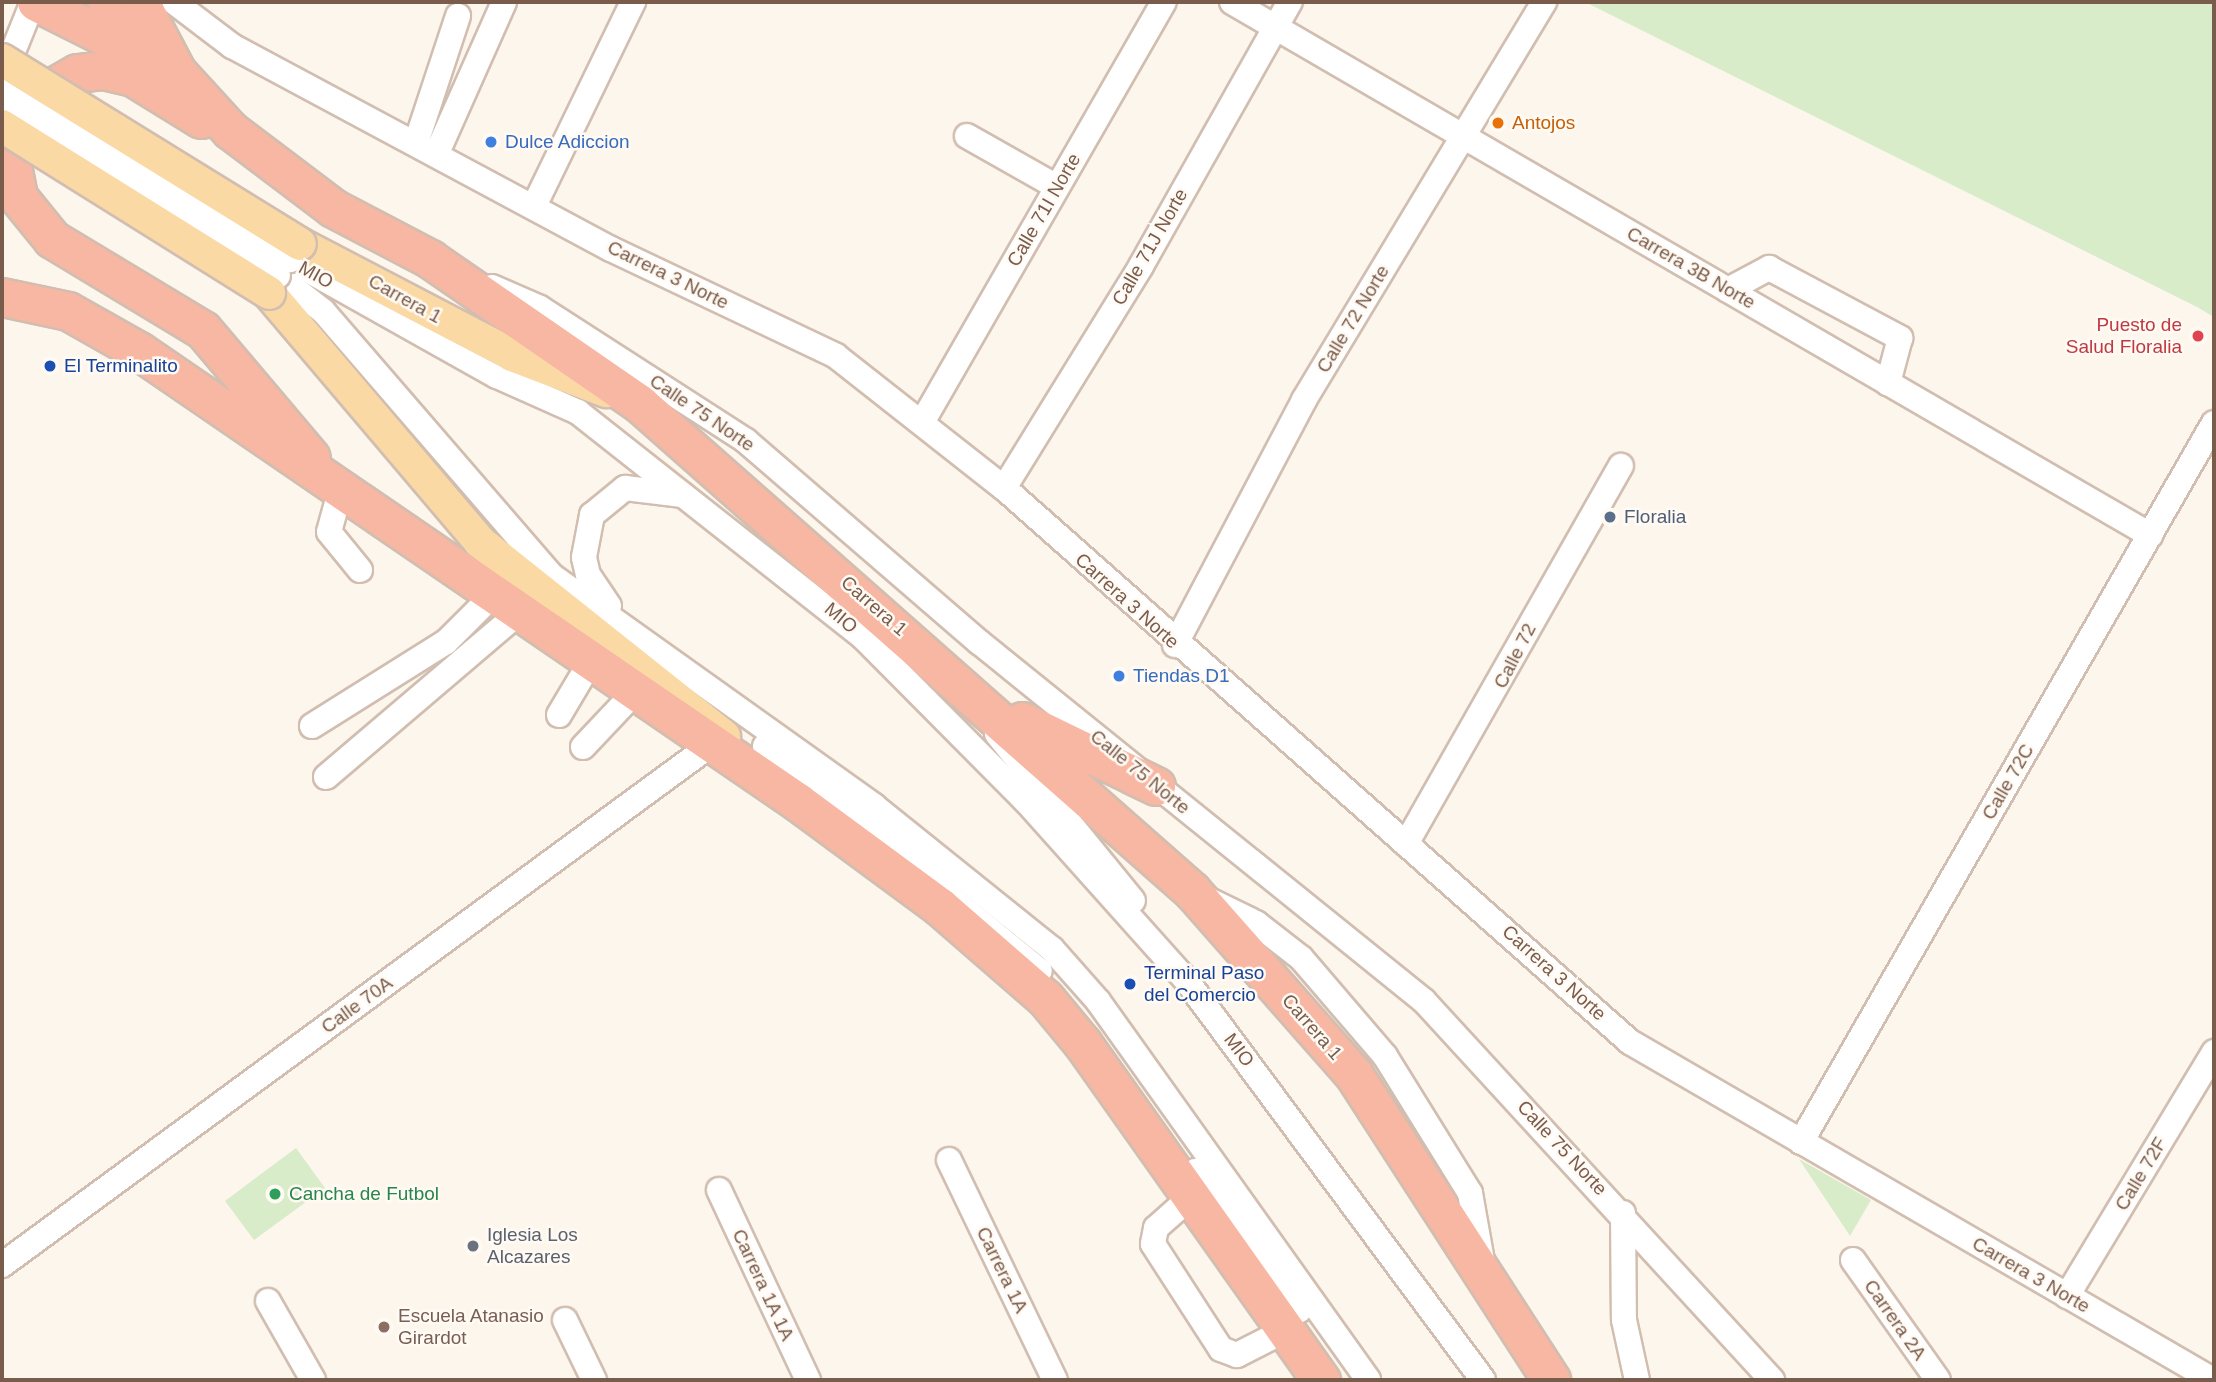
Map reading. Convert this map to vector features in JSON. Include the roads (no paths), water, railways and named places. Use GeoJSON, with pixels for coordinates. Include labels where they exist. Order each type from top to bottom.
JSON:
{"type":"FeatureCollection","features":[{"type":"Feature","properties":{"kind":"highway"},"geometry":{"type":"LineString","coordinates":[[35,2],[177,72]]}},
{"type":"Feature","properties":{"kind":"highway"},"geometry":{"type":"LineString","coordinates":[[106,2],[154,8],[177,72],[201,103],[264,159]]}},
{"type":"Feature","properties":{"kind":"highway"},"geometry":{"type":"LineString","coordinates":[[340,492],[203,330],[63,246],[31,220],[12,166],[32,109],[48,89],[77,73],[103,69],[133,77],[264,159],[333,208],[430,259],[640,404]]}},
{"type":"Feature","properties":{"kind":"highway"},"geometry":{"type":"LineString","coordinates":[[2,226],[63,246]]}},
{"type":"Feature","properties":{"kind":"highway"},"geometry":{"type":"LineString","coordinates":[[2,297],[55,307],[101,328],[798,802]]}},
{"type":"Feature","properties":{"kind":"highway","name":"Carrera 1"},"geometry":{"type":"LineString","coordinates":[[640,404],[917,643],[968,695],[1084,791],[1192,891],[1354,1075],[1483,1268],[1551,1380]]}},
{"type":"Feature","properties":{"kind":"highway"},"geometry":{"type":"LineString","coordinates":[[968,695],[1156,786]]}},
{"type":"Feature","properties":{"kind":"highway","name":"Carrera 1"},"geometry":{"type":"LineString","coordinates":[[798,802],[995,954],[1083,1044],[1232,1252],[1296,1324],[1321,1380]]}},
{"type":"Feature","properties":{"kind":"main road","name":"Carrera 1"},"geometry":{"type":"LineString","coordinates":[[9,55],[284,268],[480,542],[568,616],[671,688],[798,802]]}},
{"type":"Feature","properties":{"kind":"main road","name":"Carrera 1"},"geometry":{"type":"LineString","coordinates":[[2,125],[284,268],[640,404]]}},
{"type":"Feature","properties":{"kind":"street"},"geometry":{"type":"LineString","coordinates":[[2,80],[9,55],[35,2]]}},
{"type":"Feature","properties":{"kind":"street"},"geometry":{"type":"LineString","coordinates":[[426,149],[504,2]]}},
{"type":"Feature","properties":{"kind":"street"},"geometry":{"type":"LineString","coordinates":[[536,204],[633,2]]}},
{"type":"Feature","properties":{"kind":"street","name":"Calle 71I Norte"},"geometry":{"type":"LineString","coordinates":[[924,419],[1164,2]]}},
{"type":"Feature","properties":{"kind":"street","name":"Carrera 3B Norte"},"geometry":{"type":"LineString","coordinates":[[1232,2],[2150,535]]}},
{"type":"Feature","properties":{"kind":"street","name":"Calle 71J Norte"},"geometry":{"type":"LineString","coordinates":[[1004,488],[1141,266],[1290,2]]}},
{"type":"Feature","properties":{"kind":"street","name":"Calle 72 Norte"},"geometry":{"type":"LineString","coordinates":[[1175,645],[1304,400],[1544,2]]}},
{"type":"Feature","properties":{"kind":"street","name":"Carrera 3 Norte"},"geometry":{"type":"LineString","coordinates":[[154,8],[536,204],[611,249],[836,356],[924,419],[1004,488],[1175,645],[1630,1042],[2213,1380]]}},
{"type":"Feature","properties":{"kind":"street"},"geometry":{"type":"LineString","coordinates":[[426,149],[458,16]]}},
{"type":"Feature","properties":{"kind":"street","name":"MIO"},"geometry":{"type":"LineString","coordinates":[[2,80],[284,268],[552,576],[620,619],[672,660],[874,806],[1052,949],[1098,1001],[1368,1380]]}},
{"type":"Feature","properties":{"kind":"street","name":"MIO"},"geometry":{"type":"LineString","coordinates":[[2,104],[284,268],[497,376],[578,412],[863,637],[1025,800],[1185,980],[1483,1380]]}},
{"type":"Feature","properties":{"kind":"street"},"geometry":{"type":"LineString","coordinates":[[967,136],[1057,187]]}},
{"type":"Feature","properties":{"kind":"street","name":"Calle 75 Norte"},"geometry":{"type":"LineString","coordinates":[[430,259],[540,308],[746,441],[1156,786],[1424,1001],[1623,1213],[1772,1380]]}},
{"type":"Feature","properties":{"kind":"street"},"geometry":{"type":"LineString","coordinates":[[1728,290],[1769,268],[1899,338],[1888,383]]}},
{"type":"Feature","properties":{"kind":"street","name":"Calle 72C"},"geometry":{"type":"LineString","coordinates":[[1801,1142],[2214,423]]}},
{"type":"Feature","properties":{"kind":"street","name":"Calle 72"},"geometry":{"type":"LineString","coordinates":[[1406,844],[1621,466]]}},
{"type":"Feature","properties":{"kind":"street"},"geometry":{"type":"LineString","coordinates":[[620,619],[588,575],[585,534],[592,515],[625,488],[683,495]]}},
{"type":"Feature","properties":{"kind":"street"},"geometry":{"type":"LineString","coordinates":[[340,492],[329,532],[333,544],[360,570]]}},
{"type":"Feature","properties":{"kind":"street"},"geometry":{"type":"LineString","coordinates":[[312,726],[507,603]]}},
{"type":"Feature","properties":{"kind":"street"},"geometry":{"type":"LineString","coordinates":[[326,777],[507,603]]}},
{"type":"Feature","properties":{"kind":"street"},"geometry":{"type":"LineString","coordinates":[[672,660],[761,743],[926,873],[1040,970],[1079,1016],[1296,1324],[1353,1380]]}},
{"type":"Feature","properties":{"kind":"street"},"geometry":{"type":"LineString","coordinates":[[559,715],[591,661]]}},
{"type":"Feature","properties":{"kind":"street"},"geometry":{"type":"LineString","coordinates":[[583,747],[635,692]]}},
{"type":"Feature","properties":{"kind":"street"},"geometry":{"type":"LineString","coordinates":[[968,695],[1040,792],[1107,867],[1185,980]]}},
{"type":"Feature","properties":{"kind":"street","name":"Calle 70A"},"geometry":{"type":"LineString","coordinates":[[2,1265],[712,744]]}},
{"type":"Feature","properties":{"kind":"street"},"geometry":{"type":"LineString","coordinates":[[926,873],[995,954]]}},
{"type":"Feature","properties":{"kind":"street","name":"Calle 72F"},"geometry":{"type":"LineString","coordinates":[[2067,1296],[2214,1052]]}},
{"type":"Feature","properties":{"kind":"street","name":"Carrera 1A"},"geometry":{"type":"LineString","coordinates":[[949,1160],[1055,1380]]}},
{"type":"Feature","properties":{"kind":"street","name":"Carrera 1A 1A"},"geometry":{"type":"LineString","coordinates":[[719,1190],[808,1380]]}},
{"type":"Feature","properties":{"kind":"street"},"geometry":{"type":"LineString","coordinates":[[1192,1196],[1156,1228],[1153,1244],[1221,1349],[1237,1355],[1296,1324]]}},
{"type":"Feature","properties":{"kind":"street"},"geometry":{"type":"LineString","coordinates":[[1623,1213],[1624,1320],[1637,1380]]}},
{"type":"Feature","properties":{"kind":"street","name":"Carrera 2A"},"geometry":{"type":"LineString","coordinates":[[1853,1260],[1938,1380]]}},
{"type":"Feature","properties":{"kind":"street"},"geometry":{"type":"LineString","coordinates":[[268,1301],[313,1380]]}},
{"type":"Feature","properties":{"kind":"street"},"geometry":{"type":"LineString","coordinates":[[565,1320],[594,1380]]}},
{"type":"Feature","properties":{"kind":"place","name":"Antojos"},"geometry":{"type":"Point","coordinates":[1498,123]}},
{"type":"Feature","properties":{"kind":"place","name":"Dulce Adiccion"},"geometry":{"type":"Point","coordinates":[491,142]}},
{"type":"Feature","properties":{"kind":"place","name":"Puesto de Salud Floralia"},"geometry":{"type":"Point","coordinates":[2198,336]}},
{"type":"Feature","properties":{"kind":"place","name":"El Terminalito"},"geometry":{"type":"Point","coordinates":[50,366]}},
{"type":"Feature","properties":{"kind":"place","name":"Floralia"},"geometry":{"type":"Point","coordinates":[1610,517]}},
{"type":"Feature","properties":{"kind":"place","name":"Tiendas D1"},"geometry":{"type":"Point","coordinates":[1119,676]}},
{"type":"Feature","properties":{"kind":"place","name":"Terminal Paso del Comercio"},"geometry":{"type":"Point","coordinates":[1130,984]}},
{"type":"Feature","properties":{"kind":"place","name":"Cancha de Futbol"},"geometry":{"type":"Point","coordinates":[275,1194]}},
{"type":"Feature","properties":{"kind":"place","name":"Iglesia Los Alcazares"},"geometry":{"type":"Point","coordinates":[473,1246]}},
{"type":"Feature","properties":{"kind":"place","name":"Escuela Atanasio Girardot"},"geometry":{"type":"Point","coordinates":[384,1327]}}]}
